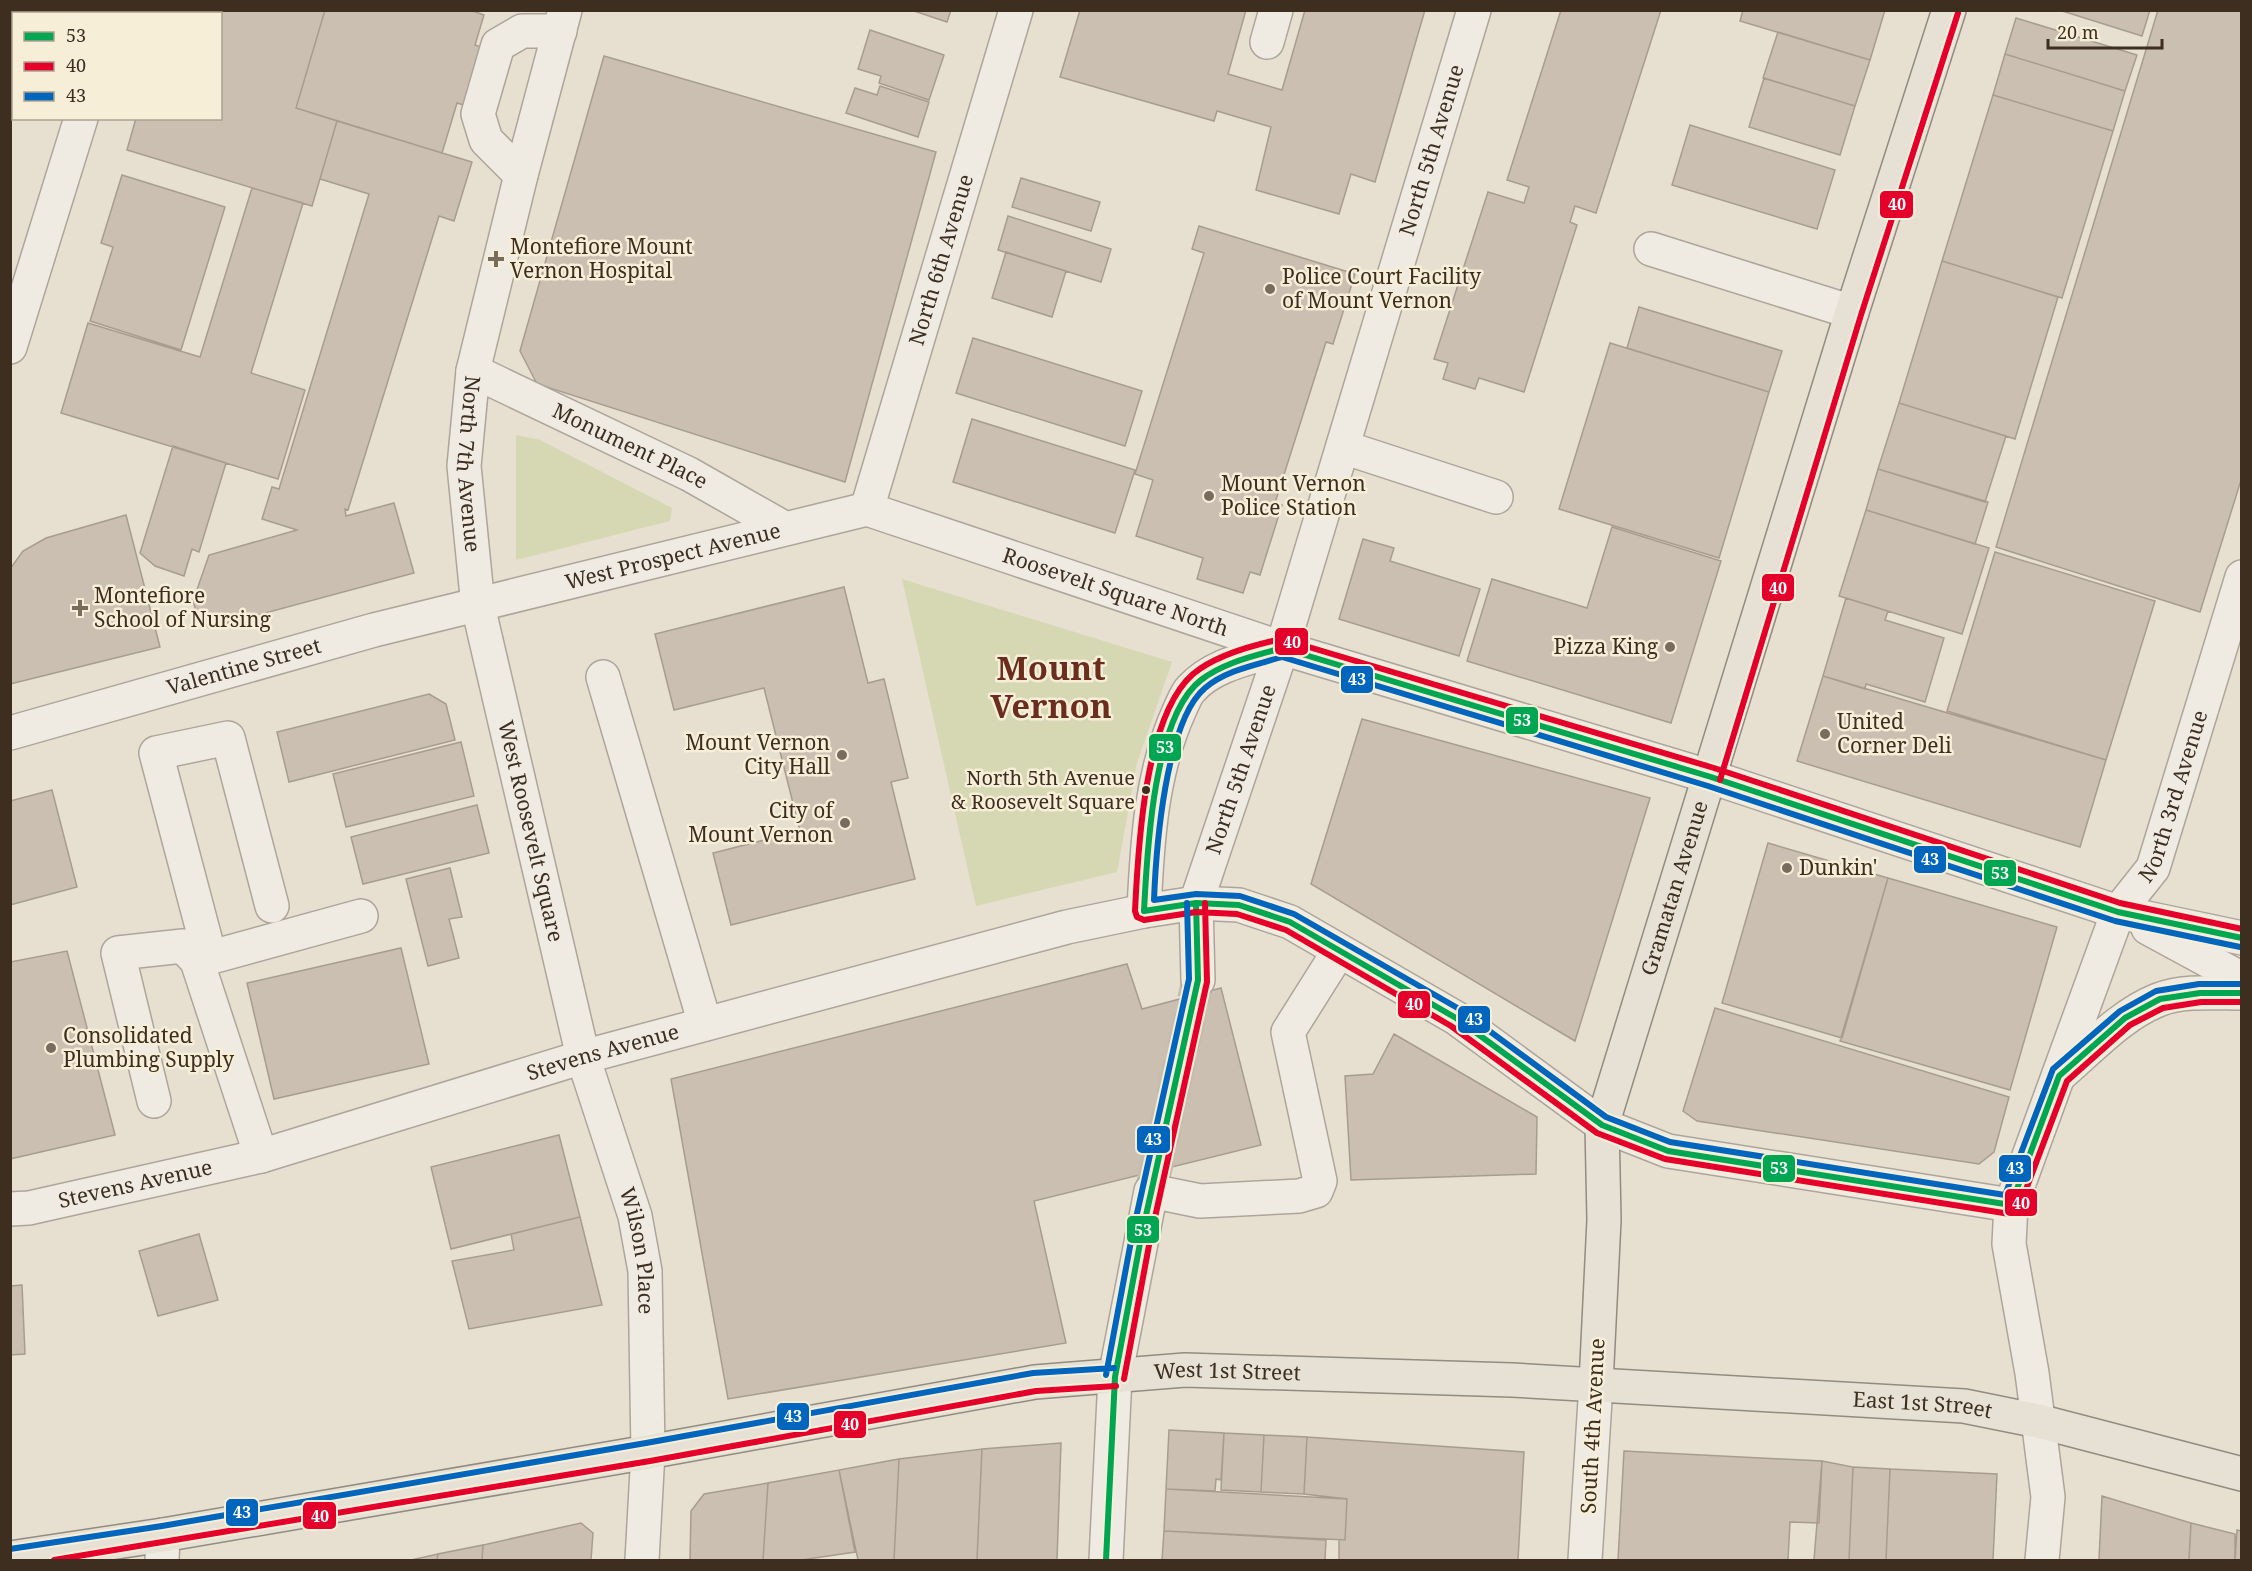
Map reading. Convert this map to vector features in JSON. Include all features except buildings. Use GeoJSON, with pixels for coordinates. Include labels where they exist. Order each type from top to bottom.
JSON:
{"type":"FeatureCollection","features":[{"type":"Feature","properties":{"kind":"main road","name":"Gramatan Avenue"},"geometry":{"type":"LineString","coordinates":[[1601,1292],[1604,1220],[1602,1125],[1711,777],[1852,312],[1949,10]]}},
{"type":"Feature","properties":{"kind":"main road","name":"South 4th Avenue"},"geometry":{"type":"LineString","coordinates":[[1596,1384],[1601,1292]]}},
{"type":"Feature","properties":{"kind":"main road","name":"West 1st Street"},"geometry":{"type":"LineString","coordinates":[[10,1558],[162,1548],[648,1452],[1035,1382],[1185,1370],[1596,1384]]}},
{"type":"Feature","properties":{"kind":"main road","name":"East 1st Street"},"geometry":{"type":"LineString","coordinates":[[1596,1384],[1964,1406],[2038,1421],[2241,1474]]}},
{"type":"Feature","properties":{"kind":"street","name":"North 6th Avenue"},"geometry":{"type":"LineString","coordinates":[[867,509],[1016,10]]}},
{"type":"Feature","properties":{"kind":"street"},"geometry":{"type":"LineString","coordinates":[[1267,42],[1276,10]]}},
{"type":"Feature","properties":{"kind":"street","name":"North 5th Avenue"},"geometry":{"type":"LineString","coordinates":[[1198,980],[1196,903],[1282,648],[1474,10]]}},
{"type":"Feature","properties":{"kind":"street"},"geometry":{"type":"LineString","coordinates":[[520,174],[486,140],[478,114],[498,45],[522,31],[562,21]]}},
{"type":"Feature","properties":{"kind":"street","name":"North 7th Avenue"},"geometry":{"type":"LineString","coordinates":[[478,606],[464,466],[473,371],[520,174],[562,21]]}},
{"type":"Feature","properties":{"kind":"street"},"geometry":{"type":"LineString","coordinates":[[10,347],[80,120]]}},
{"type":"Feature","properties":{"kind":"street"},"geometry":{"type":"LineString","coordinates":[[1651,249],[1852,312]]}},
{"type":"Feature","properties":{"kind":"street","name":"Monument Place"},"geometry":{"type":"LineString","coordinates":[[473,371],[689,474],[784,528]]}},
{"type":"Feature","properties":{"kind":"street"},"geometry":{"type":"LineString","coordinates":[[1343,447],[1496,497]]}},
{"type":"Feature","properties":{"kind":"street","name":"West Prospect Avenue"},"geometry":{"type":"LineString","coordinates":[[478,606],[867,509]]}},
{"type":"Feature","properties":{"kind":"street","name":"Roosevelt Square North"},"geometry":{"type":"LineString","coordinates":[[867,509],[1282,648],[1711,777],[2118,912]]}},
{"type":"Feature","properties":{"kind":"street","name":"North 3rd Avenue"},"geometry":{"type":"LineString","coordinates":[[2042,1560],[2048,1497],[2032,1373],[2009,1244],[2011,1205],[2118,912],[2153,868],[2241,577]]}},
{"type":"Feature","properties":{"kind":"street","name":"Valentine Street"},"geometry":{"type":"LineString","coordinates":[[10,733],[374,630],[478,606]]}},
{"type":"Feature","properties":{"kind":"street","name":"West Roosevelt Square"},"geometry":{"type":"LineString","coordinates":[[478,606],[583,1057]]}},
{"type":"Feature","properties":{"kind":"street"},"geometry":{"type":"LineString","coordinates":[[1143,911],[1147,847],[1155,788],[1174,723],[1190,689],[1216,669],[1282,648]]}},
{"type":"Feature","properties":{"kind":"street"},"geometry":{"type":"LineString","coordinates":[[603,677],[705,1024]]}},
{"type":"Feature","properties":{"kind":"street"},"geometry":{"type":"LineString","coordinates":[[261,1156],[204,959],[156,753],[228,738],[272,906]]}},
{"type":"Feature","properties":{"kind":"street","name":"Stevens Avenue"},"geometry":{"type":"LineString","coordinates":[[10,1209],[29,1208],[261,1156],[583,1057],[1067,927],[1143,911],[1196,903],[1239,905],[1290,922],[1456,1018],[1602,1125],[1668,1151],[2011,1205]]}},
{"type":"Feature","properties":{"kind":"street"},"geometry":{"type":"LineString","coordinates":[[2118,912],[2241,938]]}},
{"type":"Feature","properties":{"kind":"street"},"geometry":{"type":"LineString","coordinates":[[2118,912],[2241,979]]}},
{"type":"Feature","properties":{"kind":"street"},"geometry":{"type":"LineString","coordinates":[[154,1101],[118,954],[183,946],[204,959],[361,916]]}},
{"type":"Feature","properties":{"kind":"street"},"geometry":{"type":"LineString","coordinates":[[1106,1560],[1115,1377],[1151,1191],[1200,1201],[1299,1196],[1316,1191],[1320,1181],[1288,1032],[1340,951]]}},
{"type":"Feature","properties":{"kind":"street"},"geometry":{"type":"LineString","coordinates":[[2059,1076],[2125,1018],[2160,999],[2200,993],[2241,993]]}},
{"type":"Feature","properties":{"kind":"street","name":"Wilson Place"},"geometry":{"type":"LineString","coordinates":[[583,1057],[635,1216],[645,1271],[648,1452],[642,1560]]}},
{"type":"Feature","properties":{"kind":"street","name":"South 4th Avenue"},"geometry":{"type":"LineString","coordinates":[[1585,1560],[1596,1384]]}},
{"type":"Feature","properties":{"kind":"green space"},"geometry":{"type":"Polygon","coordinates":[[[516,435],[540,440],[672,508],[670,521],[516,560],[516,435]]]}},
{"type":"Feature","properties":{"kind":"green space"},"geometry":{"type":"Polygon","coordinates":[[[902,579],[1172,662],[1137,763],[1117,872],[976,906],[902,579]]]}},
{"type":"Feature","properties":{"kind":"tunnel"},"geometry":{"type":"LineString","coordinates":[[1151,1191],[1198,980]]}},
{"type":"Feature","properties":{"kind":"transit line","name":"40"},"geometry":{"type":"LineString","coordinates":[[1720,780],[1861,315],[1958,13]]}},
{"type":"Feature","properties":{"kind":"transit line","name":"40"},"geometry":{"type":"LineString","coordinates":[[2242,929],[2120,903],[1714,768],[1282,639],[1247,648],[1213,661],[1193,674],[1177,694],[1164,720],[1147,785],[1138,854],[1135,911],[1137,917],[1144,920],[1196,912],[1237,914],[1286,930],[1451,1026],[1597,1133],[1665,1159],[2010,1214],[2019,1208],[2067,1081],[2130,1025],[2163,1008],[2201,1002],[2242,1002]]}},
{"type":"Feature","properties":{"kind":"transit line","name":"53"},"geometry":{"type":"LineString","coordinates":[[1282,648],[1711,777],[2118,912],[2242,938]]}},
{"type":"Feature","properties":{"kind":"transit line","name":"53"},"geometry":{"type":"LineString","coordinates":[[1144,911],[1147,856],[1156,788],[1172,724],[1185,698],[1201,680],[1210,674],[1240,660],[1282,648]]}},
{"type":"Feature","properties":{"kind":"transit line","name":"43"},"geometry":{"type":"LineString","coordinates":[[2240,947],[2115,921],[1708,786],[1282,657],[1222,677],[1205,688],[1191,705],[1180,728],[1172,757],[1160,820],[1154,900],[1196,894],[1240,896],[1294,914],[1461,1010],[1606,1117],[1670,1142],[2005,1195],[2053,1069],[2120,1011],[2156,991],[2199,984],[2242,984]]}},
{"type":"Feature","properties":{"kind":"transit line","name":"43"},"geometry":{"type":"LineString","coordinates":[[1106,1375],[1132,1236],[1189,979],[1187,903]]}},
{"type":"Feature","properties":{"kind":"transit line","name":"53"},"geometry":{"type":"LineString","coordinates":[[1144,911],[1196,903],[1239,905],[1290,922],[1456,1018],[1602,1125],[1668,1151],[2011,1205]]}},
{"type":"Feature","properties":{"kind":"transit line","name":"53"},"geometry":{"type":"LineString","coordinates":[[1106,1560],[1115,1377],[1141,1238],[1198,980],[1196,903]]}},
{"type":"Feature","properties":{"kind":"transit line","name":"40"},"geometry":{"type":"LineString","coordinates":[[1124,1379],[1150,1240],[1207,982],[1205,903]]}},
{"type":"Feature","properties":{"kind":"transit line","name":"53"},"geometry":{"type":"LineString","coordinates":[[2011,1205],[2059,1076],[2125,1018],[2160,999],[2200,993],[2242,993]]}},
{"type":"Feature","properties":{"kind":"transit line","name":"43"},"geometry":{"type":"LineString","coordinates":[[10,1549],[162,1526],[646,1443],[1033,1373],[1114,1368]]}},
{"type":"Feature","properties":{"kind":"transit line","name":"40"},"geometry":{"type":"LineString","coordinates":[[54,1560],[650,1461],[1036,1391],[1116,1386]]}},
{"type":"Feature","properties":{"kind":"place","name":"Montefiore Mount Vernon Hospital"},"geometry":{"type":"Point","coordinates":[496,259]}},
{"type":"Feature","properties":{"kind":"place","name":"Police Court Facility of Mount Vernon"},"geometry":{"type":"Point","coordinates":[1270,289]}},
{"type":"Feature","properties":{"kind":"place","name":"Mount Vernon Police Station"},"geometry":{"type":"Point","coordinates":[1209,496]}},
{"type":"Feature","properties":{"kind":"place","name":"Montefiore School of Nursing"},"geometry":{"type":"Point","coordinates":[80,608]}},
{"type":"Feature","properties":{"kind":"place","name":"Pizza King"},"geometry":{"type":"Point","coordinates":[1670,647]}},
{"type":"Feature","properties":{"kind":"place","name":"United Corner Deli"},"geometry":{"type":"Point","coordinates":[1825,734]}},
{"type":"Feature","properties":{"kind":"place","name":"Mount Vernon City Hall"},"geometry":{"type":"Point","coordinates":[842,755]}},
{"type":"Feature","properties":{"kind":"place","name":"North 5th Avenue & Roosevelt Square"},"geometry":{"type":"Point","coordinates":[1146,790]}},
{"type":"Feature","properties":{"kind":"place","name":"City of Mount Vernon"},"geometry":{"type":"Point","coordinates":[845,823]}},
{"type":"Feature","properties":{"kind":"place","name":"Dunkin'"},"geometry":{"type":"Point","coordinates":[1787,868]}},
{"type":"Feature","properties":{"kind":"place","name":"Consolidated Plumbing Supply"},"geometry":{"type":"Point","coordinates":[51,1048]}},
{"type":"Feature","properties":{"kind":"district","name":"Mount Vernon"},"geometry":{"type":"Point","coordinates":[1051,687]}}]}
